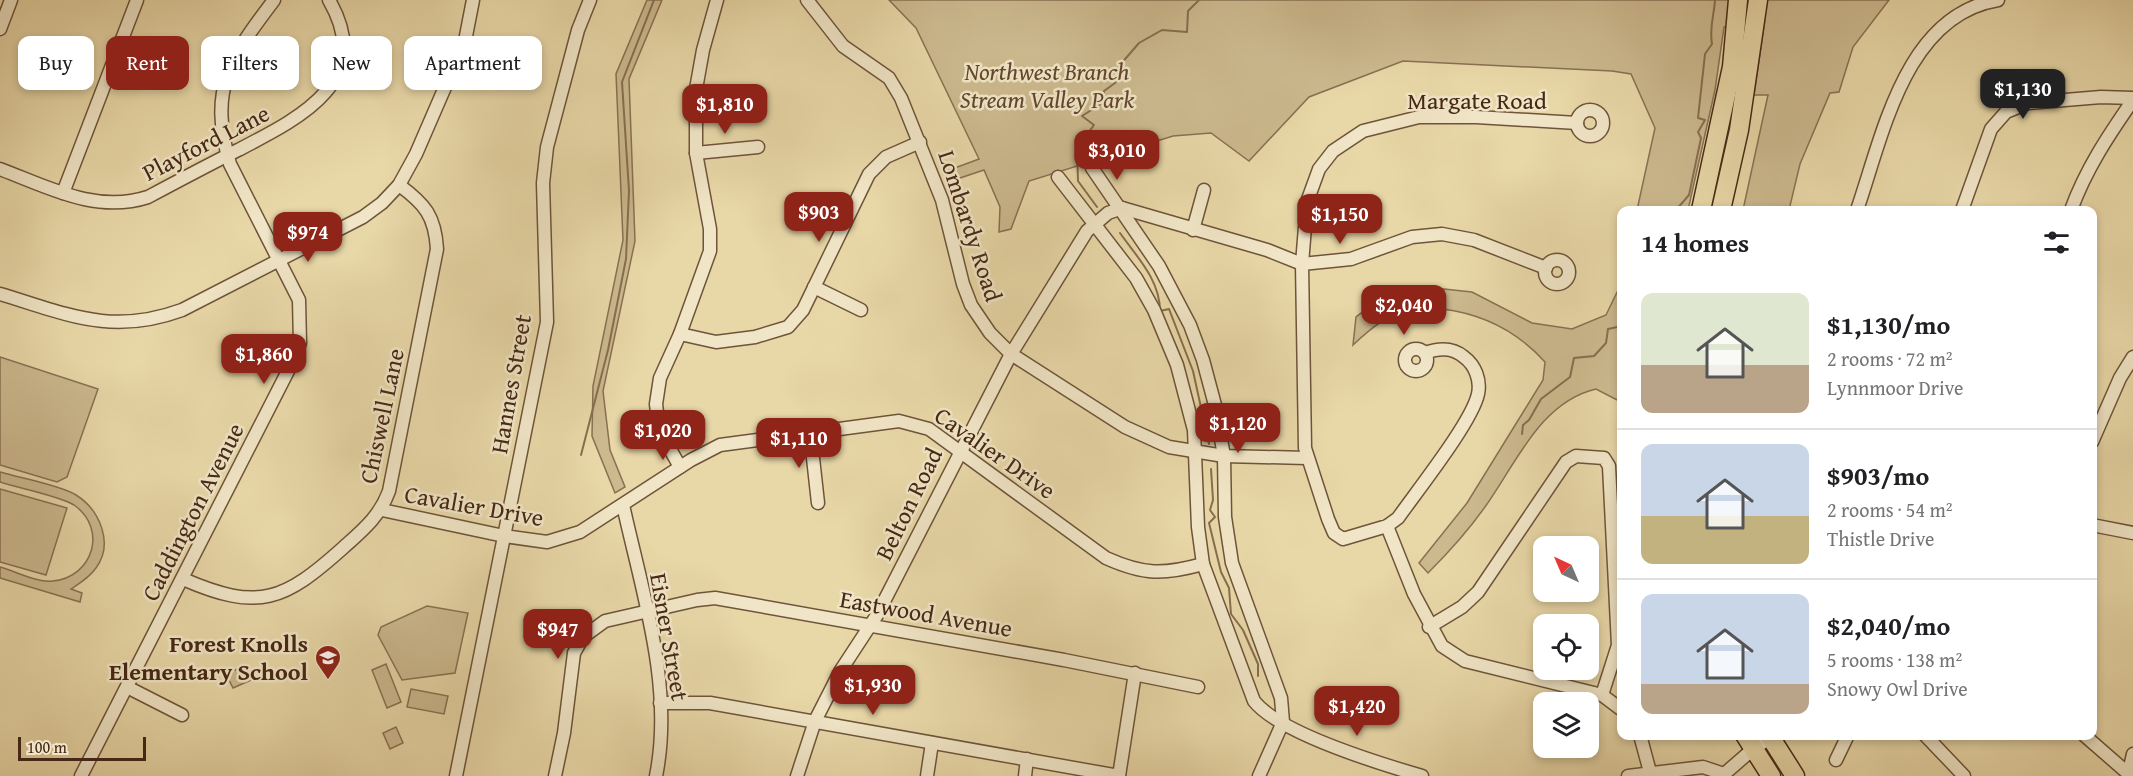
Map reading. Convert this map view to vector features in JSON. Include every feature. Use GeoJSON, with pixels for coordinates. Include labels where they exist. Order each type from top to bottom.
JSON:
{"type":"FeatureCollection","features":[{"type":"Feature","properties":{"kind":"highway"},"geometry":{"type":"LineString","coordinates":[[1702,206],[1732,67],[1738,0]]}},
{"type":"Feature","properties":{"kind":"highway"},"geometry":{"type":"LineString","coordinates":[[1722,206],[1741,120],[1758,0]]}},
{"type":"Feature","properties":{"kind":"highway"},"geometry":{"type":"LineString","coordinates":[[1772,740],[1796,776]]}},
{"type":"Feature","properties":{"kind":"highway"},"geometry":{"type":"LineString","coordinates":[[1749,742],[1771,776]]}},
{"type":"Feature","properties":{"kind":"street"},"geometry":{"type":"LineString","coordinates":[[0,29],[11,0]]}},
{"type":"Feature","properties":{"kind":"street"},"geometry":{"type":"LineString","coordinates":[[63,193],[137,0]]}},
{"type":"Feature","properties":{"kind":"street","name":"Caddington Avenue"},"geometry":{"type":"LineString","coordinates":[[81,776],[183,579],[300,343],[299,300],[227,155],[220,114],[229,67],[240,45],[274,0]]}},
{"type":"Feature","properties":{"kind":"street","name":"Playford Lane"},"geometry":{"type":"LineString","coordinates":[[0,169],[63,193],[101,203],[131,202],[148,196],[306,113],[328,89],[341,64],[344,39],[341,21],[329,0]]}},
{"type":"Feature","properties":{"kind":"street"},"geometry":{"type":"LineString","coordinates":[[0,294],[86,320],[130,324],[158,319],[182,310],[363,217],[382,203],[399,185],[416,154],[465,41],[473,0]]}},
{"type":"Feature","properties":{"kind":"street","name":"Hannes Street"},"geometry":{"type":"LineString","coordinates":[[456,776],[547,322],[543,183],[547,147],[578,30],[590,0]]}},
{"type":"Feature","properties":{"kind":"street"},"geometry":{"type":"LineString","coordinates":[[680,467],[659,429],[656,404],[660,378],[680,334],[710,251],[710,229],[696,153],[696,89],[717,0]]}},
{"type":"Feature","properties":{"kind":"street","name":"Lombardy Road"},"geometry":{"type":"LineString","coordinates":[[807,0],[843,45],[889,78],[901,98],[942,200],[971,305],[982,324],[1011,354],[1125,427],[1169,447],[1224,456],[1307,458]]}},
{"type":"Feature","properties":{"kind":"street"},"geometry":{"type":"LineString","coordinates":[[1858,206],[1901,85],[1917,53],[1932,35],[1959,15],[1998,0]]}},
{"type":"Feature","properties":{"kind":"street"},"geometry":{"type":"LineString","coordinates":[[1963,206],[1991,129],[2006,112],[2028,103],[2101,97],[2133,99]]}},
{"type":"Feature","properties":{"kind":"street"},"geometry":{"type":"LineString","coordinates":[[2073,206],[2095,155],[2133,99]]}},
{"type":"Feature","properties":{"kind":"street","name":"Margate Road"},"geometry":{"type":"LineString","coordinates":[[1387,525],[1344,539],[1334,533],[1307,458],[1302,264],[1307,202],[1311,187],[1333,151],[1362,131],[1419,117],[1476,117],[1577,123]]}},
{"type":"Feature","properties":{"kind":"street"},"geometry":{"type":"LineString","coordinates":[[680,334],[716,342],[779,331],[788,327],[803,310],[869,174],[886,157],[920,141]]}},
{"type":"Feature","properties":{"kind":"street"},"geometry":{"type":"LineString","coordinates":[[696,153],[758,147]]}},
{"type":"Feature","properties":{"kind":"street"},"geometry":{"type":"LineString","coordinates":[[1092,168],[1110,196],[1122,208],[1159,266],[1190,325],[1215,405],[1224,456],[1228,546],[1281,698],[1283,723],[1259,776]]}},
{"type":"Feature","properties":{"kind":"street"},"geometry":{"type":"LineString","coordinates":[[1058,177],[1136,278],[1178,365],[1189,407],[1195,451],[1198,527],[1203,564],[1254,701],[1263,712],[1310,736],[1401,773],[1422,776]]}},
{"type":"Feature","properties":{"kind":"street","name":"Chiswell Lane"},"geometry":{"type":"LineString","coordinates":[[183,579],[216,593],[243,598],[263,597],[289,589],[316,572],[382,510],[389,491],[438,249],[431,216],[416,197],[399,185]]}},
{"type":"Feature","properties":{"kind":"street"},"geometry":{"type":"LineString","coordinates":[[1193,230],[1204,190]]}},
{"type":"Feature","properties":{"kind":"street"},"geometry":{"type":"LineString","coordinates":[[1095,222],[1122,208],[1268,250],[1302,264],[1351,259],[1412,237],[1442,234],[1474,240],[1546,268]]}},
{"type":"Feature","properties":{"kind":"street","name":"Belton Road"},"geometry":{"type":"LineString","coordinates":[[797,776],[815,721],[841,670],[870,626],[901,570],[959,450],[1011,354],[1095,222]]}},
{"type":"Feature","properties":{"kind":"street"},"geometry":{"type":"LineString","coordinates":[[814,287],[861,310]]}},
{"type":"Feature","properties":{"kind":"street"},"geometry":{"type":"LineString","coordinates":[[1425,353],[1438,349],[1451,350],[1467,359],[1477,374],[1478,396],[1468,416],[1422,484],[1398,518],[1387,525],[1429,627],[1442,646],[1465,661],[1602,695],[1617,706]]}},
{"type":"Feature","properties":{"kind":"street"},"geometry":{"type":"LineString","coordinates":[[2098,412],[2133,357]]}},
{"type":"Feature","properties":{"kind":"street","name":"Cavalier Drive"},"geometry":{"type":"LineString","coordinates":[[382,510],[536,542],[566,538],[623,505],[680,467],[720,445],[810,431],[899,421],[911,422],[929,429],[1106,558],[1133,570],[1155,573],[1168,573],[1203,564]]}},
{"type":"Feature","properties":{"kind":"street"},"geometry":{"type":"LineString","coordinates":[[810,431],[818,503]]}},
{"type":"Feature","properties":{"kind":"street"},"geometry":{"type":"LineString","coordinates":[[1429,627],[1462,607],[1478,592],[1566,462],[1576,456],[1604,458],[1609,466],[1617,625]]}},
{"type":"Feature","properties":{"kind":"street","name":"Eisner Street"},"geometry":{"type":"LineString","coordinates":[[623,505],[657,667],[662,731],[656,776]]}},
{"type":"Feature","properties":{"kind":"street"},"geometry":{"type":"LineString","coordinates":[[2097,526],[2133,533]]}},
{"type":"Feature","properties":{"kind":"street","name":"Eastwood Avenue"},"geometry":{"type":"LineString","coordinates":[[555,776],[564,734],[574,653],[589,630],[605,621],[645,610],[715,598],[1198,687]]}},
{"type":"Feature","properties":{"kind":"street"},"geometry":{"type":"LineString","coordinates":[[1602,695],[1617,648]]}},
{"type":"Feature","properties":{"kind":"street"},"geometry":{"type":"LineString","coordinates":[[660,703],[710,703],[1119,776],[1135,674]]}},
{"type":"Feature","properties":{"kind":"street"},"geometry":{"type":"LineString","coordinates":[[127,687],[182,716]]}},
{"type":"Feature","properties":{"kind":"street"},"geometry":{"type":"LineString","coordinates":[[1641,740],[1650,772]]}},
{"type":"Feature","properties":{"kind":"street"},"geometry":{"type":"LineString","coordinates":[[1836,760],[1846,740]]}},
{"type":"Feature","properties":{"kind":"street"},"geometry":{"type":"LineString","coordinates":[[1930,740],[1964,776]]}},
{"type":"Feature","properties":{"kind":"street"},"geometry":{"type":"LineString","coordinates":[[2090,740],[2130,775]]}},
{"type":"Feature","properties":{"kind":"street"},"geometry":{"type":"LineString","coordinates":[[1628,776],[1703,767],[1723,775],[1749,742]]}},
{"type":"Feature","properties":{"kind":"street"},"geometry":{"type":"LineString","coordinates":[[927,776],[932,743]]}},
{"type":"Feature","properties":{"kind":"street"},"geometry":{"type":"LineString","coordinates":[[2130,775],[2133,754]]}},
{"type":"Feature","properties":{"kind":"street"},"geometry":{"type":"LineString","coordinates":[[1025,776],[1027,759]]}},
{"type":"Feature","properties":{"kind":"green space"},"geometry":{"type":"Polygon","coordinates":[[[647,0],[662,0],[629,79],[635,241],[603,391],[610,450],[625,487],[615,493],[592,436],[593,386],[623,240],[616,74],[647,0]]]}},
{"type":"Feature","properties":{"kind":"green space","name":"Northwest Branch Stream Valley Park"},"geometry":{"type":"Polygon","coordinates":[[[889,0],[1729,0],[1727,27],[1724,27],[1715,90],[1689,206],[1638,206],[1655,128],[1631,74],[1612,71],[1403,61],[1309,97],[1249,161],[1211,133],[1173,136],[1029,181],[1011,229],[999,232],[1000,207],[984,170],[948,182],[944,172],[979,159],[916,28],[889,0]]]}},
{"type":"Feature","properties":{"kind":"green space"},"geometry":{"type":"Polygon","coordinates":[[[1763,0],[1889,0],[1853,47],[1839,92],[1830,93],[1800,164],[1790,206],[1744,206],[1768,95],[1754,95],[1765,19],[1761,18],[1763,0]]]}},
{"type":"Feature","properties":{"kind":"green space"},"geometry":{"type":"Polygon","coordinates":[[[1425,287],[1472,292],[1532,323],[1572,329],[1606,315],[1617,292],[1617,400],[1596,389],[1576,396],[1559,407],[1531,437],[1472,524],[1428,573],[1419,563],[1467,503],[1543,380],[1545,362],[1523,341],[1499,326],[1457,311],[1417,306],[1381,322],[1353,345],[1356,317],[1373,304],[1425,287]]]}},
{"type":"Feature","properties":{"kind":"green space"},"geometry":{"type":"Polygon","coordinates":[[[0,357],[98,389],[67,477],[57,482],[0,465],[0,357]]]}},
{"type":"Feature","properties":{"kind":"green space"},"geometry":{"type":"Polygon","coordinates":[[[0,472],[69,491],[84,501],[98,518],[104,538],[104,549],[93,572],[71,589],[82,593],[80,602],[0,578],[0,567],[40,580],[53,581],[67,578],[86,562],[93,539],[91,526],[85,515],[74,505],[49,495],[0,482],[0,472]]]}},
{"type":"Feature","properties":{"kind":"green space"},"geometry":{"type":"Polygon","coordinates":[[[0,489],[67,508],[46,575],[0,562],[0,489]]]}},
{"type":"Feature","properties":{"kind":"green space"},"geometry":{"type":"Polygon","coordinates":[[[427,606],[468,613],[455,673],[402,680],[378,635],[381,627],[427,606]]]}},
{"type":"Feature","properties":{"kind":"green space"},"geometry":{"type":"Polygon","coordinates":[[[386,664],[401,702],[387,708],[372,670],[386,664]]]}},
{"type":"Feature","properties":{"kind":"green space"},"geometry":{"type":"Polygon","coordinates":[[[245,666],[251,680],[233,688],[226,674],[245,666]]]}},
{"type":"Feature","properties":{"kind":"green space"},"geometry":{"type":"Polygon","coordinates":[[[411,689],[448,696],[444,714],[407,707],[411,689]]]}},
{"type":"Feature","properties":{"kind":"green space"},"geometry":{"type":"Polygon","coordinates":[[[396,727],[403,743],[390,749],[383,733],[396,727]]]}},
{"type":"Feature","properties":{"kind":"waterway"},"geometry":{"type":"LineString","coordinates":[[581,455],[608,350],[626,259],[629,191],[622,82],[654,0]]}},
{"type":"Feature","properties":{"kind":"waterway"},"geometry":{"type":"LineString","coordinates":[[1097,207],[1078,181],[1077,148],[1094,125],[1082,116],[1104,102],[1104,91],[1115,83],[1121,73],[1113,73],[1139,43],[1162,30],[1187,32],[1188,11],[1199,0]]}},
{"type":"Feature","properties":{"kind":"waterway"},"geometry":{"type":"LineString","coordinates":[[1679,206],[1689,195],[1701,138],[1698,132],[1705,120],[1698,118],[1705,54],[1712,44],[1711,27],[1715,0]]}},
{"type":"Feature","properties":{"kind":"waterway"},"geometry":{"type":"LineString","coordinates":[[1120,233],[1152,279],[1160,311],[1169,309],[1193,371],[1209,444]]}},
{"type":"Feature","properties":{"kind":"waterway"},"geometry":{"type":"LineString","coordinates":[[1522,434],[1523,425],[1529,420],[1541,399],[1570,377],[1574,358],[1594,356],[1606,343],[1608,329],[1617,327]]}},
{"type":"Feature","properties":{"kind":"waterway"},"geometry":{"type":"LineString","coordinates":[[1211,469],[1213,500],[1210,510],[1215,517],[1209,523],[1221,572],[1229,588],[1231,614],[1243,630],[1258,664],[1258,676]]}},
{"type":"Feature","properties":{"kind":"place","name":"Forest Knolls Elementary School"},"geometry":{"type":"Point","coordinates":[328,681]}}]}
